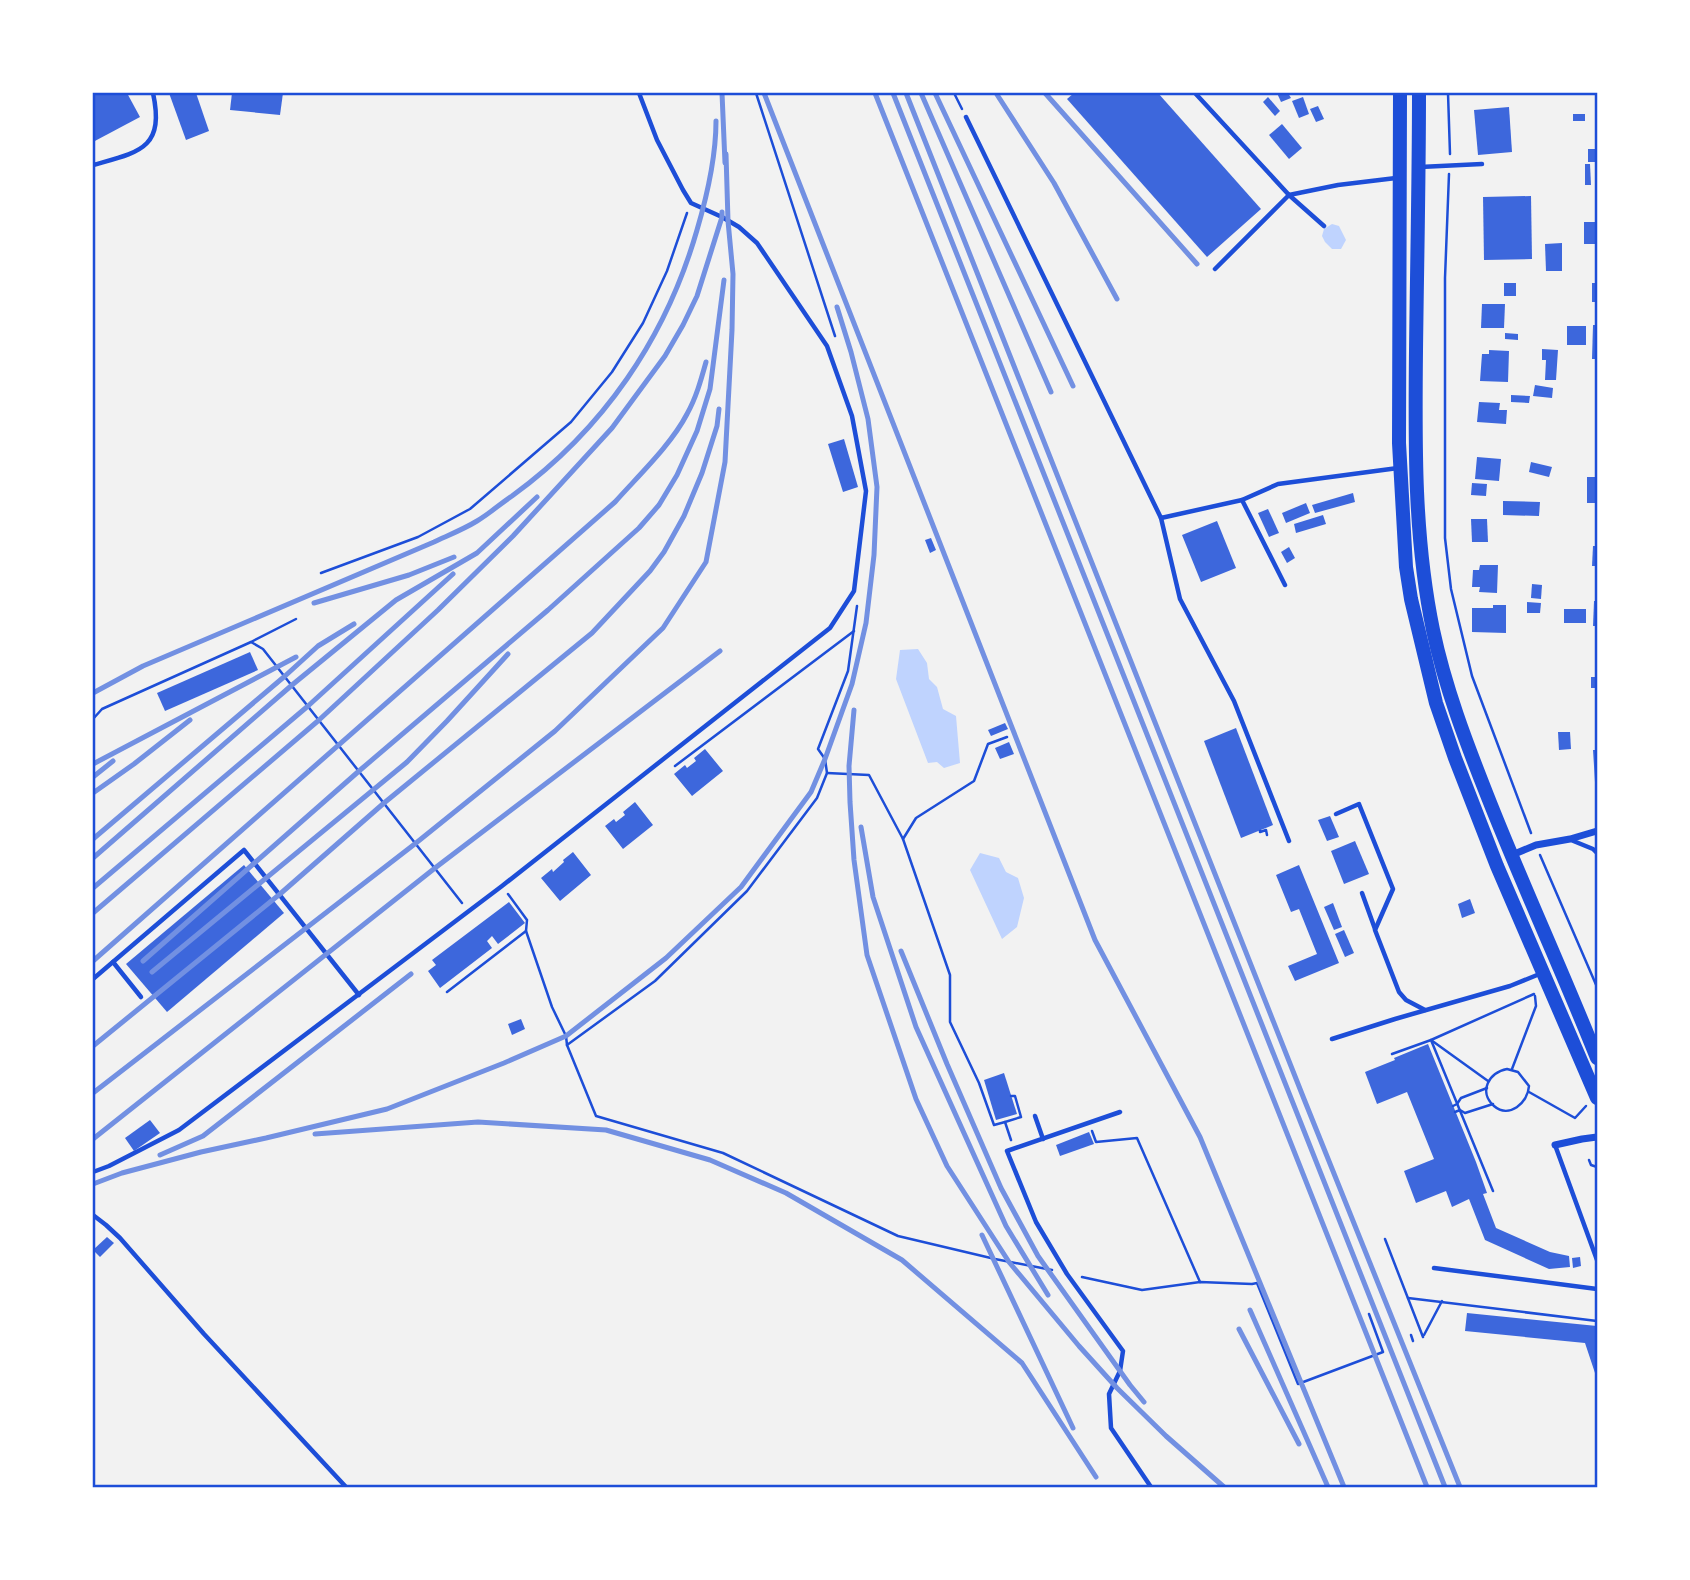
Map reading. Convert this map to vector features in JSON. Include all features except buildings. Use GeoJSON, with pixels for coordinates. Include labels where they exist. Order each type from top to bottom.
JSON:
{"type":"FeatureCollection","features":[{"type":"Feature","properties":{"kind":"highway"},"geometry":{"type":"LineString","coordinates":[[1400,93],[1400,468],[1410,599],[1436,703],[1455,758],[1593,1100]]}},
{"type":"Feature","properties":{"kind":"highway"},"geometry":{"type":"LineString","coordinates":[[1419,93],[1417,499],[1421,564],[1433,632],[1453,705],[1511,856],[1597,1058]]}},
{"type":"Feature","properties":{"kind":"street"},"geometry":{"type":"LineString","coordinates":[[1511,856],[1536,845],[1597,831]]}},
{"type":"Feature","properties":{"kind":"street"},"geometry":{"type":"LineString","coordinates":[[1555,1145],[1597,1137]]}},
{"type":"Feature","properties":{"kind":"lane"},"geometry":{"type":"LineString","coordinates":[[93,165],[121,157],[142,147],[151,139],[157,119],[153,93]]}},
{"type":"Feature","properties":{"kind":"lane"},"geometry":{"type":"LineString","coordinates":[[93,1172],[178,1130],[359,995],[830,628],[854,591],[866,491],[852,416],[827,346],[757,243],[739,227],[691,203],[657,140],[639,93]]}},
{"type":"Feature","properties":{"kind":"lane"},"geometry":{"type":"LineString","coordinates":[[1195,93],[1289,195],[1324,226]]}},
{"type":"Feature","properties":{"kind":"lane"},"geometry":{"type":"LineString","coordinates":[[966,117],[1161,518],[1180,598],[1234,701],[1289,841]]}},
{"type":"Feature","properties":{"kind":"lane"},"geometry":{"type":"LineString","coordinates":[[1419,167],[1482,164]]}},
{"type":"Feature","properties":{"kind":"lane"},"geometry":{"type":"LineString","coordinates":[[1215,268],[1289,195],[1400,177]]}},
{"type":"Feature","properties":{"kind":"lane"},"geometry":{"type":"LineString","coordinates":[[1161,518],[1242,500],[1278,484],[1400,468]]}},
{"type":"Feature","properties":{"kind":"lane"},"geometry":{"type":"LineString","coordinates":[[1242,500],[1284,585]]}},
{"type":"Feature","properties":{"kind":"lane"},"geometry":{"type":"LineString","coordinates":[[1336,814],[1359,804],[1393,889],[1376,930]]}},
{"type":"Feature","properties":{"kind":"lane"},"geometry":{"type":"LineString","coordinates":[[1570,839],[1597,853]]}},
{"type":"Feature","properties":{"kind":"lane"},"geometry":{"type":"LineString","coordinates":[[93,979],[244,850],[359,995]]}},
{"type":"Feature","properties":{"kind":"lane"},"geometry":{"type":"LineString","coordinates":[[1362,893],[1399,992],[1406,1000],[1425,1010]]}},
{"type":"Feature","properties":{"kind":"lane"},"geometry":{"type":"LineString","coordinates":[[113,962],[141,997]]}},
{"type":"Feature","properties":{"kind":"lane"},"geometry":{"type":"LineString","coordinates":[[1332,1039],[1510,986],[1543,972]]}},
{"type":"Feature","properties":{"kind":"lane"},"geometry":{"type":"LineString","coordinates":[[1120,1112],[1007,1152],[1036,1222],[1067,1274],[1123,1351],[1120,1371],[1109,1394],[1111,1428],[1151,1487]]}},
{"type":"Feature","properties":{"kind":"lane"},"geometry":{"type":"LineString","coordinates":[[1035,1116],[1043,1139]]}},
{"type":"Feature","properties":{"kind":"lane"},"geometry":{"type":"LineString","coordinates":[[1555,1145],[1597,1260]]}},
{"type":"Feature","properties":{"kind":"lane"},"geometry":{"type":"LineString","coordinates":[[93,1215],[120,1238],[204,1334],[346,1487]]}},
{"type":"Feature","properties":{"kind":"lane"},"geometry":{"type":"LineString","coordinates":[[1434,1268],[1597,1289]]}},
{"type":"Feature","properties":{"kind":"path"},"geometry":{"type":"LineString","coordinates":[[756,93],[835,338]]}},
{"type":"Feature","properties":{"kind":"path"},"geometry":{"type":"LineString","coordinates":[[954,93],[966,117]]}},
{"type":"Feature","properties":{"kind":"path"},"geometry":{"type":"LineString","coordinates":[[1448,93],[1445,538],[1451,589],[1472,676],[1536,845],[1597,987]]}},
{"type":"Feature","properties":{"kind":"path"},"geometry":{"type":"LineString","coordinates":[[321,573],[418,537],[470,509],[571,422],[612,372],[643,323],[667,271],[691,203]]}},
{"type":"Feature","properties":{"kind":"path"},"geometry":{"type":"LineString","coordinates":[[567,1045],[654,981],[747,891],[817,798],[827,773],[825,759],[818,749],[848,671],[858,603]]}},
{"type":"Feature","properties":{"kind":"path"},"geometry":{"type":"LineString","coordinates":[[93,719],[103,709],[296,619]]}},
{"type":"Feature","properties":{"kind":"path"},"geometry":{"type":"LineString","coordinates":[[669,770],[854,631]]}},
{"type":"Feature","properties":{"kind":"path"},"geometry":{"type":"LineString","coordinates":[[251,642],[263,649],[469,911]]}},
{"type":"Feature","properties":{"kind":"path"},"geometry":{"type":"LineString","coordinates":[[902,839],[916,818],[974,782],[988,744],[1007,737]]}},
{"type":"Feature","properties":{"kind":"path"},"geometry":{"type":"LineString","coordinates":[[827,773],[869,775],[902,839],[950,975],[950,1022],[979,1083],[994,1125],[1005,1122]]}},
{"type":"Feature","properties":{"kind":"path"},"geometry":{"type":"LineString","coordinates":[[1260,831],[1266,830],[1267,835]]}},
{"type":"Feature","properties":{"kind":"path"},"geometry":{"type":"LineString","coordinates":[[515,903],[527,920],[526,931],[552,1007],[566,1036],[567,1045],[596,1116],[723,1153],[898,1236],[1142,1290],[1200,1282],[1257,1283],[1298,1384],[1383,1352],[1369,1314]]}},
{"type":"Feature","properties":{"kind":"path"},"geometry":{"type":"LineString","coordinates":[[447,992],[526,931]]}},
{"type":"Feature","properties":{"kind":"path"},"geometry":{"type":"LineString","coordinates":[[1512,1069],[1536,1006],[1535,994],[1528,979]]}},
{"type":"Feature","properties":{"kind":"path"},"geometry":{"type":"LineString","coordinates":[[1392,1054],[1431,1040],[1535,994]]}},
{"type":"Feature","properties":{"kind":"path"},"geometry":{"type":"LineString","coordinates":[[1431,1040],[1488,1081]]}},
{"type":"Feature","properties":{"kind":"path"},"geometry":{"type":"LineString","coordinates":[[1431,1040],[1455,1105],[1465,1113],[1493,1104]]}},
{"type":"Feature","properties":{"kind":"path"},"geometry":{"type":"LineString","coordinates":[[1512,1069],[1526,1081],[1529,1092],[1524,1102],[1514,1109],[1500,1108],[1488,1097],[1488,1081],[1494,1073],[1512,1069]]}},
{"type":"Feature","properties":{"kind":"path"},"geometry":{"type":"LineString","coordinates":[[1455,1105],[1461,1098],[1487,1088]]}},
{"type":"Feature","properties":{"kind":"path"},"geometry":{"type":"LineString","coordinates":[[1529,1092],[1575,1118],[1593,1100]]}},
{"type":"Feature","properties":{"kind":"path"},"geometry":{"type":"LineString","coordinates":[[1455,1112],[1460,1110]]}},
{"type":"Feature","properties":{"kind":"path"},"geometry":{"type":"LineString","coordinates":[[1460,1110],[1493,1191]]}},
{"type":"Feature","properties":{"kind":"path"},"geometry":{"type":"LineString","coordinates":[[1096,1142],[1137,1138],[1200,1282]]}},
{"type":"Feature","properties":{"kind":"path"},"geometry":{"type":"LineString","coordinates":[[1590,1160],[1591,1164],[1597,1167]]}},
{"type":"Feature","properties":{"kind":"path"},"geometry":{"type":"LineString","coordinates":[[1385,1239],[1423,1337],[1442,1301]]}},
{"type":"Feature","properties":{"kind":"path"},"geometry":{"type":"LineString","coordinates":[[1408,1298],[1597,1321]]}},
{"type":"Feature","properties":{"kind":"path"},"geometry":{"type":"LineString","coordinates":[[1411,1335],[1413,1340]]}},
{"type":"Feature","properties":{"kind":"water"},"geometry":{"type":"Polygon","coordinates":[[[1332,224],[1339,226],[1346,240],[1341,249],[1332,249],[1322,236],[1324,229],[1332,224]]]}},
{"type":"Feature","properties":{"kind":"water"},"geometry":{"type":"Polygon","coordinates":[[[918,649],[927,663],[929,679],[937,687],[943,709],[956,716],[960,763],[944,768],[937,762],[928,763],[896,679],[900,650],[918,649]]]}},
{"type":"Feature","properties":{"kind":"water"},"geometry":{"type":"Polygon","coordinates":[[[980,853],[999,858],[1006,872],[1018,878],[1024,898],[1017,927],[1002,939],[970,870],[980,853]]]}},
{"type":"Feature","properties":{"kind":"railway"},"geometry":{"type":"LineString","coordinates":[[722,93],[725,163]]}},
{"type":"Feature","properties":{"kind":"railway"},"geometry":{"type":"LineString","coordinates":[[764,93],[1095,940],[1200,1137],[1344,1487]]}},
{"type":"Feature","properties":{"kind":"railway"},"geometry":{"type":"LineString","coordinates":[[875,93],[1427,1487]]}},
{"type":"Feature","properties":{"kind":"railway"},"geometry":{"type":"LineString","coordinates":[[893,93],[1445,1487]]}},
{"type":"Feature","properties":{"kind":"railway"},"geometry":{"type":"LineString","coordinates":[[906,93],[1460,1487]]}},
{"type":"Feature","properties":{"kind":"railway"},"geometry":{"type":"LineString","coordinates":[[921,93],[1051,392]]}},
{"type":"Feature","properties":{"kind":"railway"},"geometry":{"type":"LineString","coordinates":[[935,93],[1073,386]]}},
{"type":"Feature","properties":{"kind":"railway"},"geometry":{"type":"LineString","coordinates":[[996,93],[1054,183],[1117,299]]}},
{"type":"Feature","properties":{"kind":"railway"},"geometry":{"type":"LineString","coordinates":[[1045,93],[1197,264]]}},
{"type":"Feature","properties":{"kind":"railway"},"geometry":{"type":"LineString","coordinates":[[93,693],[143,666],[462,529],[486,515],[545,470],[575,442],[627,379],[668,308],[684,270],[704,204],[713,162],[716,121]]}},
{"type":"Feature","properties":{"kind":"railway"},"geometry":{"type":"LineString","coordinates":[[93,1093],[416,843],[555,731],[663,628],[706,562],[725,462],[733,274],[726,154]]}},
{"type":"Feature","properties":{"kind":"railway"},"geometry":{"type":"LineString","coordinates":[[93,913],[319,720],[438,610],[513,536],[612,428],[665,356],[683,325],[697,296],[722,212]]}},
{"type":"Feature","properties":{"kind":"railway"},"geometry":{"type":"LineString","coordinates":[[143,961],[359,771],[548,610],[639,528],[659,505],[677,475],[697,431],[710,389],[724,280]]}},
{"type":"Feature","properties":{"kind":"railway"},"geometry":{"type":"LineString","coordinates":[[93,1184],[122,1173],[201,1152],[387,1109],[566,1036],[666,958],[741,887],[811,792],[852,684],[866,623],[874,555],[877,487],[868,419],[837,307]]}},
{"type":"Feature","properties":{"kind":"railway"},"geometry":{"type":"LineString","coordinates":[[93,961],[615,502],[680,426],[693,402],[706,362]]}},
{"type":"Feature","properties":{"kind":"railway"},"geometry":{"type":"LineString","coordinates":[[93,1046],[280,894],[384,803],[592,633],[650,571],[664,552],[684,516],[702,473],[717,426],[719,409]]}},
{"type":"Feature","properties":{"kind":"railway"},"geometry":{"type":"LineString","coordinates":[[93,858],[292,685],[396,600],[477,553],[537,497]]}},
{"type":"Feature","properties":{"kind":"railway"},"geometry":{"type":"LineString","coordinates":[[314,603],[409,575],[454,557]]}},
{"type":"Feature","properties":{"kind":"railway"},"geometry":{"type":"LineString","coordinates":[[93,888],[308,706],[453,574]]}},
{"type":"Feature","properties":{"kind":"railway"},"geometry":{"type":"LineString","coordinates":[[93,839],[318,646],[354,624]]}},
{"type":"Feature","properties":{"kind":"railway"},"geometry":{"type":"LineString","coordinates":[[93,1139],[435,868],[720,651]]}},
{"type":"Feature","properties":{"kind":"railway"},"geometry":{"type":"LineString","coordinates":[[152,972],[407,762],[508,654]]}},
{"type":"Feature","properties":{"kind":"railway"},"geometry":{"type":"LineString","coordinates":[[93,764],[296,657]]}},
{"type":"Feature","properties":{"kind":"railway"},"geometry":{"type":"LineString","coordinates":[[854,710],[849,766],[850,802],[854,860],[867,955],[916,1099],[947,1166],[1009,1262],[1079,1346],[1166,1436],[1224,1487]]}},
{"type":"Feature","properties":{"kind":"railway"},"geometry":{"type":"LineString","coordinates":[[93,793],[190,720]]}},
{"type":"Feature","properties":{"kind":"railway"},"geometry":{"type":"LineString","coordinates":[[93,777],[113,761]]}},
{"type":"Feature","properties":{"kind":"railway"},"geometry":{"type":"LineString","coordinates":[[861,827],[873,897],[916,1027],[1006,1226],[1048,1295]]}},
{"type":"Feature","properties":{"kind":"railway"},"geometry":{"type":"LineString","coordinates":[[901,951],[1001,1188],[1038,1256],[1144,1402]]}},
{"type":"Feature","properties":{"kind":"railway"},"geometry":{"type":"LineString","coordinates":[[160,1155],[203,1136],[411,974]]}},
{"type":"Feature","properties":{"kind":"railway"},"geometry":{"type":"LineString","coordinates":[[315,1134],[478,1122],[606,1130],[710,1160],[786,1193],[902,1260],[1022,1363],[1096,1477]]}},
{"type":"Feature","properties":{"kind":"railway"},"geometry":{"type":"LineString","coordinates":[[982,1235],[1073,1428]]}},
{"type":"Feature","properties":{"kind":"railway"},"geometry":{"type":"LineString","coordinates":[[1250,1310],[1328,1487]]}},
{"type":"Feature","properties":{"kind":"railway"},"geometry":{"type":"LineString","coordinates":[[1239,1329],[1299,1444]]}}]}
